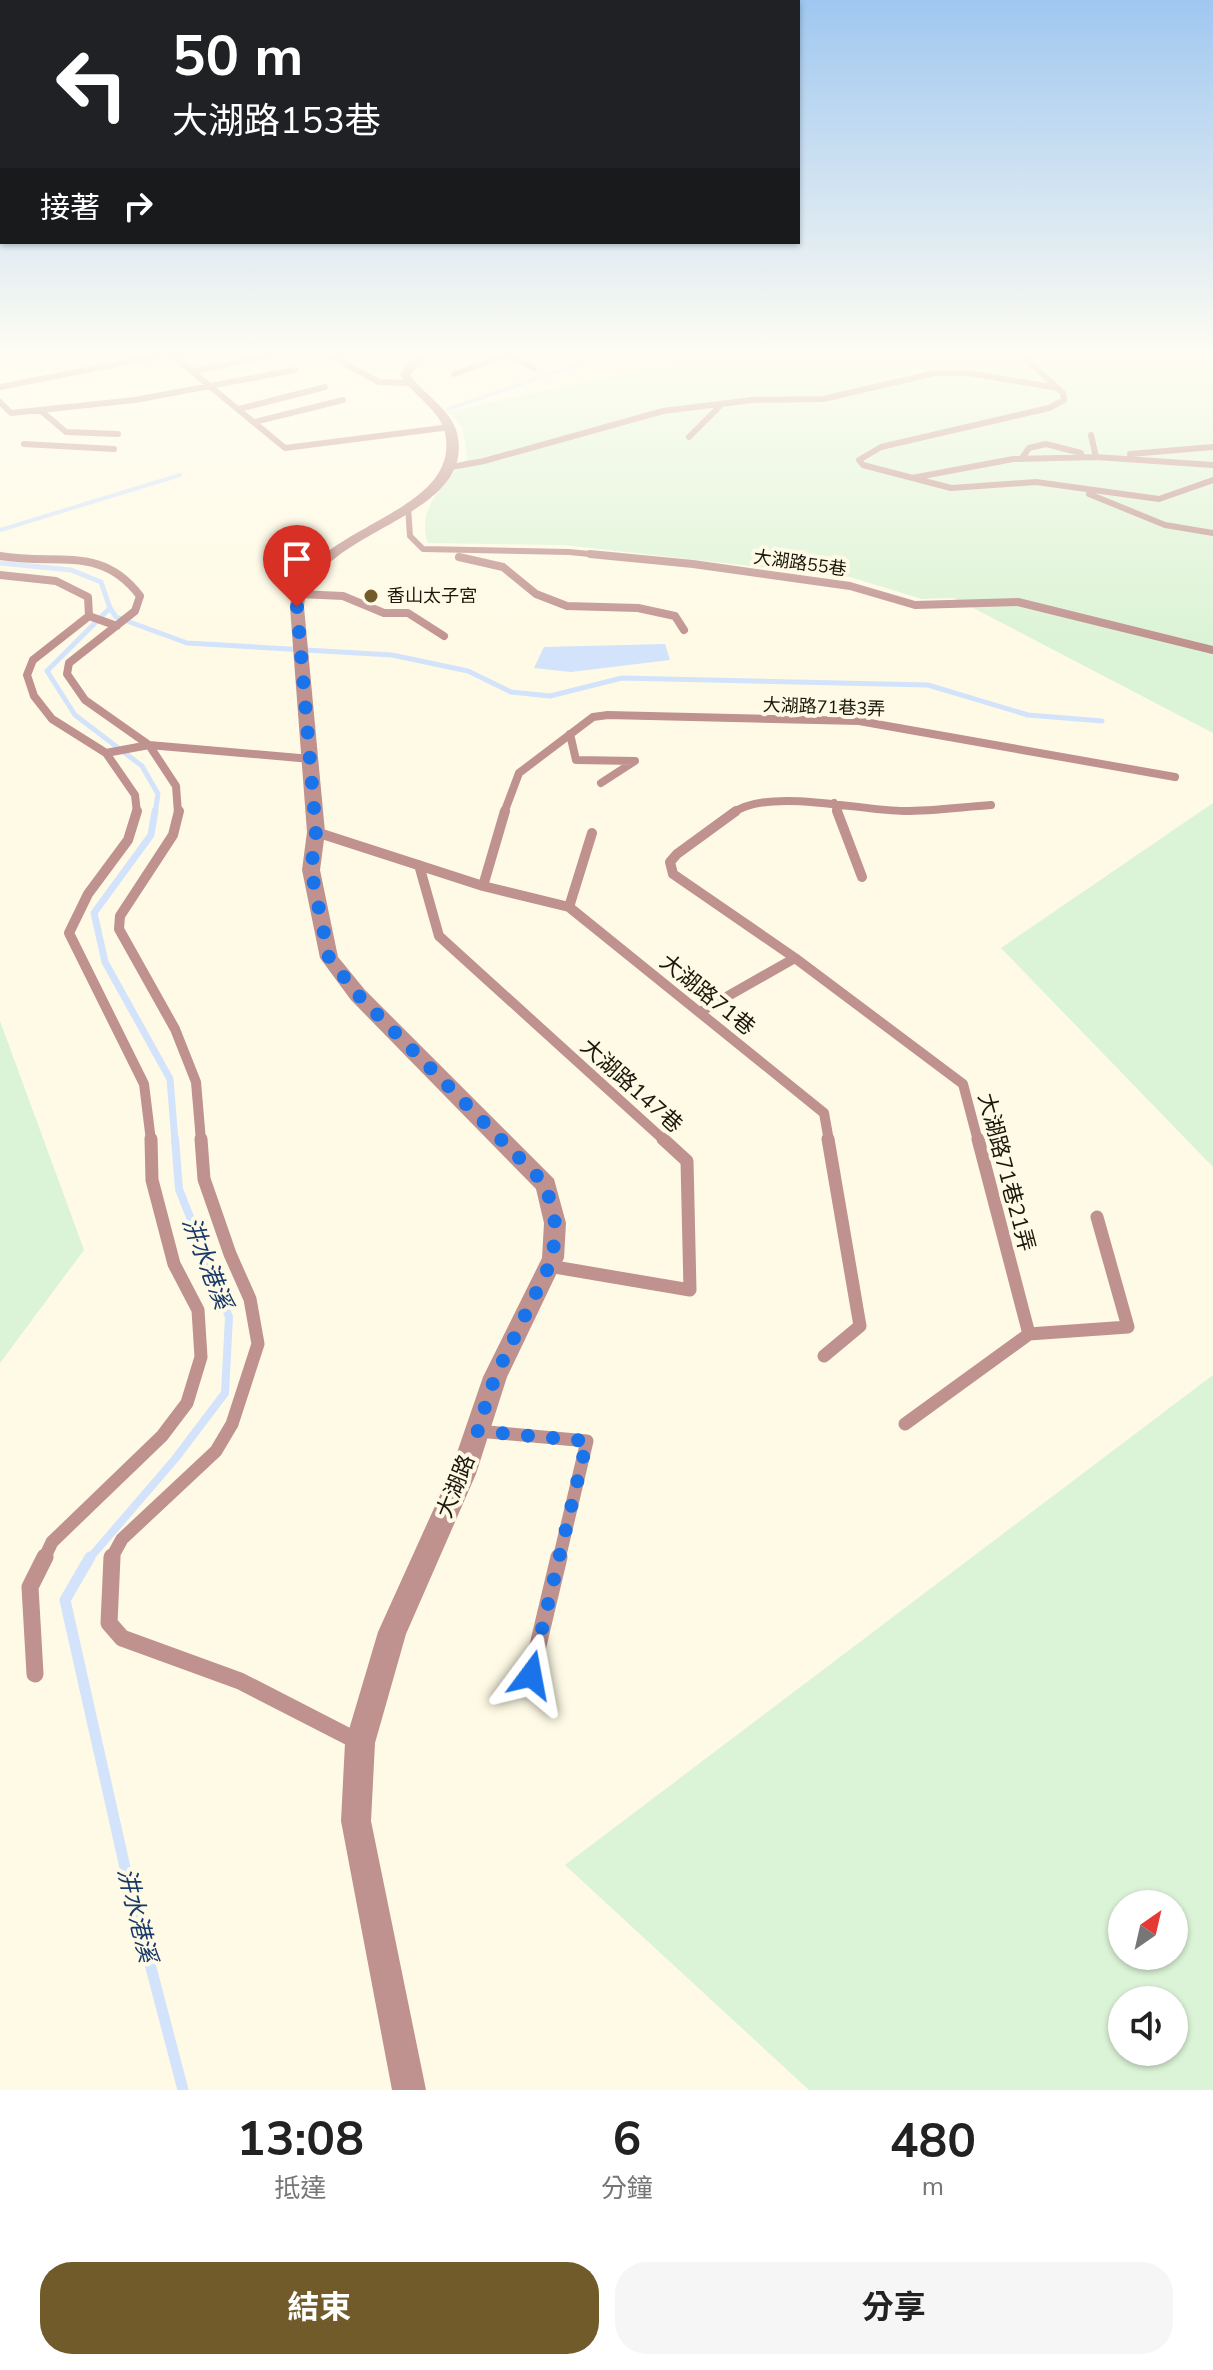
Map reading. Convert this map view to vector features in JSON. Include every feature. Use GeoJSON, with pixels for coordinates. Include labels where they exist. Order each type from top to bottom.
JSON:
{"type":"FeatureCollection","features":[{"type":"Feature","properties":{"kind":"street"},"geometry":{"type":"LineString","coordinates":[[299,594],[300,586],[315,566],[408,507],[439,483],[451,467],[454,451]]}},
{"type":"Feature","properties":{"kind":"street","name":"大湖路"},"geometry":{"type":"LineString","coordinates":[[299,594],[316,832],[311,870],[329,958],[358,995],[546,1185],[555,1223],[553,1258],[495,1377],[463,1474],[392,1632],[360,1743],[356,1821],[409,2090]]}},
{"type":"Feature","properties":{"kind":"lane"},"geometry":{"type":"LineString","coordinates":[[451,467],[513,451]]}},
{"type":"Feature","properties":{"kind":"lane"},"geometry":{"type":"LineString","coordinates":[[875,451],[859,460],[863,465],[906,479],[951,488],[1036,482],[1159,499],[1213,480]]}},
{"type":"Feature","properties":{"kind":"lane"},"geometry":{"type":"LineString","coordinates":[[1022,458],[1027,451]]}},
{"type":"Feature","properties":{"kind":"lane"},"geometry":{"type":"LineString","coordinates":[[1071,451],[1096,457],[1213,465]]}},
{"type":"Feature","properties":{"kind":"lane"},"geometry":{"type":"LineString","coordinates":[[1095,451],[1096,457]]}},
{"type":"Feature","properties":{"kind":"lane"},"geometry":{"type":"LineString","coordinates":[[906,479],[1022,458],[1096,457],[1172,451]]}},
{"type":"Feature","properties":{"kind":"lane"},"geometry":{"type":"LineString","coordinates":[[1066,485],[1169,528],[1188,533],[1213,533]]}},
{"type":"Feature","properties":{"kind":"lane"},"geometry":{"type":"LineString","coordinates":[[408,507],[410,536],[423,549],[503,567],[536,594],[567,606],[638,608],[675,616],[684,630]]}},
{"type":"Feature","properties":{"kind":"lane","name":"大湖路55巷"},"geometry":{"type":"LineString","coordinates":[[423,549],[569,552],[693,564],[850,586],[915,605],[1018,602],[1213,650]]}},
{"type":"Feature","properties":{"kind":"lane"},"geometry":{"type":"LineString","coordinates":[[0,556],[35,561],[77,560],[106,567],[124,576],[140,596],[135,611],[69,663],[67,674],[85,700],[149,745],[176,786],[180,806],[173,835],[120,916],[119,929],[175,1029],[196,1082],[204,1179],[230,1254],[250,1299],[258,1344],[232,1424],[216,1451],[122,1539],[111,1559],[109,1623],[122,1638],[240,1681],[360,1743]]}},
{"type":"Feature","properties":{"kind":"lane"},"geometry":{"type":"LineString","coordinates":[[0,575],[66,582],[88,597],[89,616]]}},
{"type":"Feature","properties":{"kind":"lane"},"geometry":{"type":"LineString","coordinates":[[299,594],[343,596],[384,613],[408,613],[444,636]]}},
{"type":"Feature","properties":{"kind":"lane"},"geometry":{"type":"LineString","coordinates":[[89,616],[117,626]]}},
{"type":"Feature","properties":{"kind":"lane"},"geometry":{"type":"LineString","coordinates":[[35,1674],[30,1587],[52,1542],[162,1436],[187,1403],[201,1357],[198,1310],[174,1264],[152,1180],[150,1117],[144,1084],[69,933],[88,894],[128,840],[137,815],[135,795],[106,753],[52,719],[34,696],[27,675],[33,660],[89,616]]}},
{"type":"Feature","properties":{"kind":"lane","name":"大湖路71巷3弄"},"geometry":{"type":"LineString","coordinates":[[483,886],[513,783],[519,773],[593,717],[859,721],[1175,777]]}},
{"type":"Feature","properties":{"kind":"lane"},"geometry":{"type":"LineString","coordinates":[[570,734],[576,760],[635,761],[601,783]]}},
{"type":"Feature","properties":{"kind":"lane"},"geometry":{"type":"LineString","coordinates":[[106,753],[149,745],[311,759]]}},
{"type":"Feature","properties":{"kind":"lane","name":"大湖路71巷21弄"},"geometry":{"type":"LineString","coordinates":[[991,805],[902,811],[834,803],[759,803],[740,808],[670,862],[673,874],[795,958],[963,1084],[1029,1334]]}},
{"type":"Feature","properties":{"kind":"lane"},"geometry":{"type":"LineString","coordinates":[[834,803],[862,877]]}},
{"type":"Feature","properties":{"kind":"lane","name":"大湖路71巷"},"geometry":{"type":"LineString","coordinates":[[316,832],[483,886],[569,907],[824,1113],[860,1326],[824,1356]]}},
{"type":"Feature","properties":{"kind":"lane"},"geometry":{"type":"LineString","coordinates":[[569,907],[592,833]]}},
{"type":"Feature","properties":{"kind":"lane","name":"大湖路147巷"},"geometry":{"type":"LineString","coordinates":[[419,865],[439,936],[687,1161],[690,1290],[549,1266]]}},
{"type":"Feature","properties":{"kind":"lane"},"geometry":{"type":"LineString","coordinates":[[700,1012],[795,958]]}},
{"type":"Feature","properties":{"kind":"lane"},"geometry":{"type":"LineString","coordinates":[[905,1424],[1029,1334],[1128,1327],[1097,1217]]}},
{"type":"Feature","properties":{"kind":"lane"},"geometry":{"type":"LineString","coordinates":[[477,1431],[587,1441],[531,1675]]}},
{"type":"Feature","properties":{"kind":"green space"},"geometry":{"type":"Polygon","coordinates":[[[466,451],[1213,451],[1213,733],[954,598],[922,599],[850,577],[564,545],[428,543],[425,530],[429,507],[467,458],[466,451]]]}},
{"type":"Feature","properties":{"kind":"green space"},"geometry":{"type":"Polygon","coordinates":[[[1213,803],[1213,1167],[1001,948],[1213,803]]]}},
{"type":"Feature","properties":{"kind":"green space"},"geometry":{"type":"Polygon","coordinates":[[[0,1021],[84,1250],[0,1363],[0,1021]]]}},
{"type":"Feature","properties":{"kind":"green space"},"geometry":{"type":"Polygon","coordinates":[[[1213,1375],[1213,2090],[809,2090],[565,1865],[1213,1375]]]}},
{"type":"Feature","properties":{"kind":"water"},"geometry":{"type":"Polygon","coordinates":[[[665,644],[670,660],[571,672],[534,668],[544,647],[665,644]]]}},
{"type":"Feature","properties":{"kind":"waterway"},"geometry":{"type":"LineString","coordinates":[[0,530],[180,475]]}},
{"type":"Feature","properties":{"kind":"waterway","name":"汫水港溪"},"geometry":{"type":"LineString","coordinates":[[0,563],[71,570],[101,582],[110,608]]}},
{"type":"Feature","properties":{"kind":"waterway"},"geometry":{"type":"LineString","coordinates":[[110,608],[116,617],[187,643],[392,655],[468,671],[511,692],[550,696],[622,678],[928,685],[1028,715],[1102,721]]}},
{"type":"Feature","properties":{"kind":"waterway","name":"汫水港溪"},"geometry":{"type":"LineString","coordinates":[[110,608],[47,671],[75,715],[142,766],[158,794],[155,813]]}},
{"type":"Feature","properties":{"kind":"waterway","name":"汫水港溪"},"geometry":{"type":"LineString","coordinates":[[155,811],[151,835],[94,913],[105,962],[170,1079],[175,1141]]}},
{"type":"Feature","properties":{"kind":"waterway","name":"汫水港溪"},"geometry":{"type":"LineString","coordinates":[[89,1559],[175,1459],[225,1393],[229,1317],[179,1189],[175,1139]]}},
{"type":"Feature","properties":{"kind":"waterway","name":"汫水港溪"},"geometry":{"type":"LineString","coordinates":[[90,1557],[65,1600],[126,1872],[183,2090]]}},
{"type":"Feature","properties":{"kind":"place","name":"香山太子宮"},"geometry":{"type":"Point","coordinates":[371,596]}},
{"type":"Feature","properties":{"kind":"route"},"geometry":{"type":"LineString","coordinates":[[297,607],[316,832],[311,870],[329,958],[358,995],[546,1185],[555,1223],[553,1258],[495,1377],[477,1431],[587,1441],[531,1675]]}}]}
